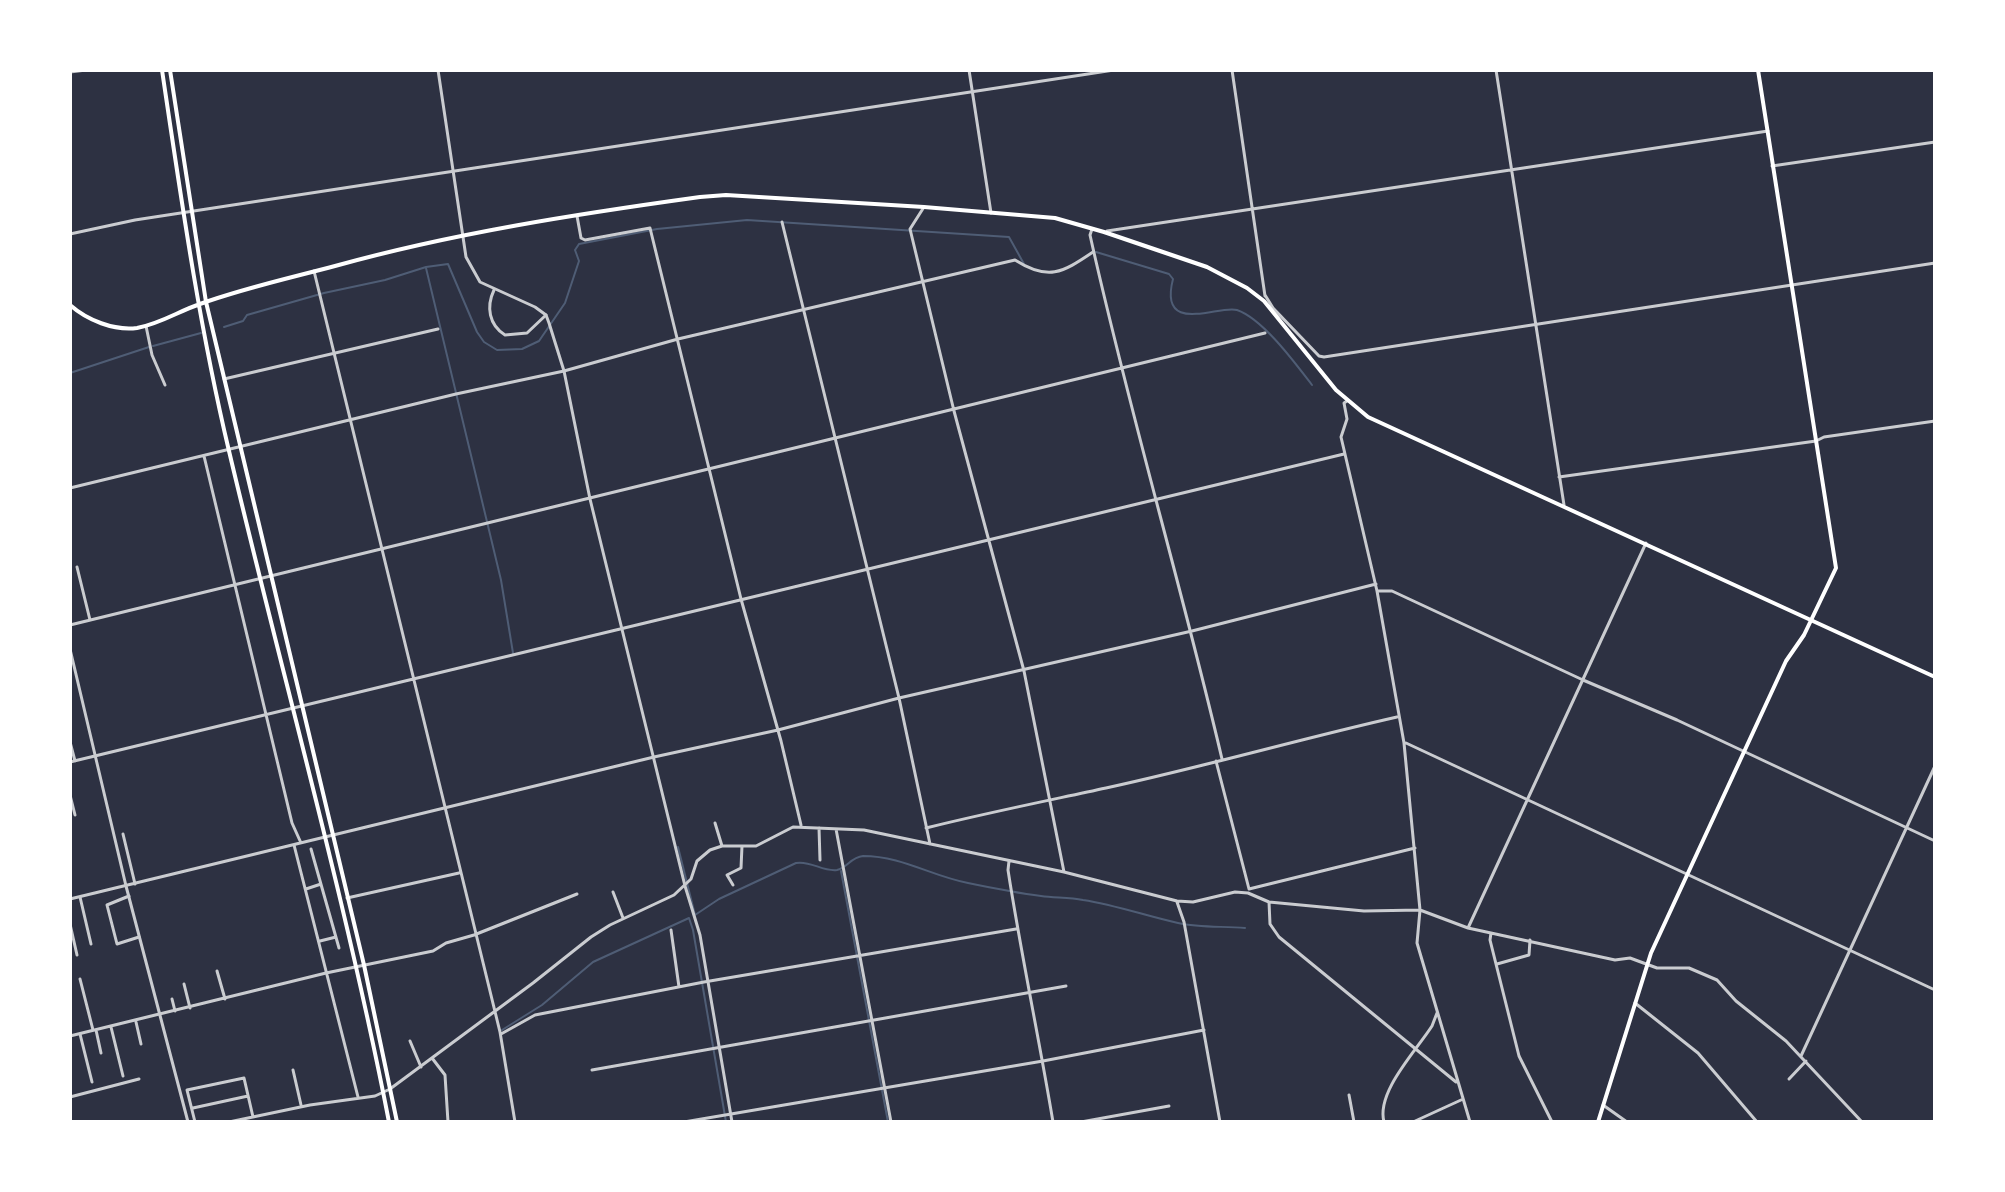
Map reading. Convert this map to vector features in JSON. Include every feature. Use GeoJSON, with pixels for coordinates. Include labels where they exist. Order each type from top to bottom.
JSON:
{"type":"FeatureCollection","features":[{"type":"Feature","properties":{"kind":"main road"},"geometry":{"type":"LineString","coordinates":[[162,70],[198,304],[229,450],[355,967],[389,1122]]}},
{"type":"Feature","properties":{"kind":"main road"},"geometry":{"type":"LineString","coordinates":[[170,70],[206,302],[364,965],[397,1122]]}},
{"type":"Feature","properties":{"kind":"main road"},"geometry":{"type":"LineString","coordinates":[[1598,1122],[1648,965],[1786,661],[1804,635],[1836,568],[1758,70]]}},
{"type":"Feature","properties":{"kind":"main road"},"geometry":{"type":"LineString","coordinates":[[70,305],[90,319],[133,329],[198,304],[463,234],[726,195],[1055,218],[1207,267],[1265,298],[1347,401],[1382,424],[1935,677]]}},
{"type":"Feature","properties":{"kind":"street"},"geometry":{"type":"LineString","coordinates":[[70,72],[86,70]]}},
{"type":"Feature","properties":{"kind":"street"},"geometry":{"type":"LineString","coordinates":[[438,70],[470,268],[480,282],[535,307],[547,319],[564,371],[590,499],[700,935],[715,1049],[732,1122]]}},
{"type":"Feature","properties":{"kind":"street"},"geometry":{"type":"LineString","coordinates":[[969,70],[991,213]]}},
{"type":"Feature","properties":{"kind":"street"},"geometry":{"type":"LineString","coordinates":[[70,234],[135,220],[184,215],[1114,70]]}},
{"type":"Feature","properties":{"kind":"street"},"geometry":{"type":"LineString","coordinates":[[1232,70],[1265,298],[1319,356],[1935,263]]}},
{"type":"Feature","properties":{"kind":"street"},"geometry":{"type":"LineString","coordinates":[[1496,70],[1564,505]]}},
{"type":"Feature","properties":{"kind":"street"},"geometry":{"type":"LineString","coordinates":[[1104,232],[1768,131]]}},
{"type":"Feature","properties":{"kind":"street"},"geometry":{"type":"LineString","coordinates":[[1772,166],[1935,142]]}},
{"type":"Feature","properties":{"kind":"street"},"geometry":{"type":"LineString","coordinates":[[924,207],[911,228],[954,411],[1024,671],[1064,872]]}},
{"type":"Feature","properties":{"kind":"street"},"geometry":{"type":"LineString","coordinates":[[577,216],[581,238],[585,240],[650,228],[741,599],[778,730],[801,827]]}},
{"type":"Feature","properties":{"kind":"street"},"geometry":{"type":"LineString","coordinates":[[782,222],[899,698],[930,844]]}},
{"type":"Feature","properties":{"kind":"street"},"geometry":{"type":"LineString","coordinates":[[1092,229],[1093,252],[1154,498],[1192,631],[1222,759]]}},
{"type":"Feature","properties":{"kind":"street"},"geometry":{"type":"LineString","coordinates":[[70,488],[1015,260],[1037,272],[1058,271],[1093,252]]}},
{"type":"Feature","properties":{"kind":"street"},"geometry":{"type":"LineString","coordinates":[[314,271],[494,1012],[515,1122]]}},
{"type":"Feature","properties":{"kind":"street"},"geometry":{"type":"LineString","coordinates":[[494,290],[489,307],[491,322],[505,335],[527,333],[547,319]]}},
{"type":"Feature","properties":{"kind":"street"},"geometry":{"type":"LineString","coordinates":[[146,326],[152,355],[165,385]]}},
{"type":"Feature","properties":{"kind":"street"},"geometry":{"type":"LineString","coordinates":[[224,379],[438,329]]}},
{"type":"Feature","properties":{"kind":"street"},"geometry":{"type":"LineString","coordinates":[[70,625],[1265,333]]}},
{"type":"Feature","properties":{"kind":"street"},"geometry":{"type":"LineString","coordinates":[[1347,401],[1344,403],[1347,419],[1341,437],[1376,584],[1404,743],[1420,910],[1417,943],[1470,1122]]}},
{"type":"Feature","properties":{"kind":"street"},"geometry":{"type":"LineString","coordinates":[[1559,477],[1935,421]]}},
{"type":"Feature","properties":{"kind":"street"},"geometry":{"type":"LineString","coordinates":[[70,742],[72,761],[1344,454]]}},
{"type":"Feature","properties":{"kind":"street"},"geometry":{"type":"LineString","coordinates":[[204,456],[292,823],[301,843]]}},
{"type":"Feature","properties":{"kind":"street"},"geometry":{"type":"LineString","coordinates":[[1468,928],[1646,543]]}},
{"type":"Feature","properties":{"kind":"street"},"geometry":{"type":"LineString","coordinates":[[77,567],[90,620]]}},
{"type":"Feature","properties":{"kind":"street"},"geometry":{"type":"LineString","coordinates":[[70,899],[654,757],[778,730],[899,698],[1192,631],[1376,584]]}},
{"type":"Feature","properties":{"kind":"street"},"geometry":{"type":"LineString","coordinates":[[1377,591],[1392,591],[1935,841]]}},
{"type":"Feature","properties":{"kind":"street"},"geometry":{"type":"LineString","coordinates":[[70,649],[126,886],[188,1122]]}},
{"type":"Feature","properties":{"kind":"street"},"geometry":{"type":"LineString","coordinates":[[926,828],[1398,717]]}},
{"type":"Feature","properties":{"kind":"street"},"geometry":{"type":"LineString","coordinates":[[1404,743],[1935,990]]}},
{"type":"Feature","properties":{"kind":"street"},"geometry":{"type":"LineString","coordinates":[[1216,761],[1248,891],[1269,902],[1364,911],[1420,910],[1468,928],[1615,960],[1630,958],[1657,968],[1689,968],[1717,980],[1736,1001],[1801,1056],[1862,1122]]}},
{"type":"Feature","properties":{"kind":"street"},"geometry":{"type":"LineString","coordinates":[[1801,1056],[1935,766]]}},
{"type":"Feature","properties":{"kind":"street"},"geometry":{"type":"LineString","coordinates":[[70,795],[75,815]]}},
{"type":"Feature","properties":{"kind":"street"},"geometry":{"type":"LineString","coordinates":[[715,823],[722,846]]}},
{"type":"Feature","properties":{"kind":"street"},"geometry":{"type":"LineString","coordinates":[[229,1122],[383,1093],[591,937],[674,895],[687,884],[697,861],[710,850],[722,846],[764,844],[785,830],[801,827],[864,830],[1064,872],[1177,901],[1193,902],[1415,848]]}},
{"type":"Feature","properties":{"kind":"street"},"geometry":{"type":"LineString","coordinates":[[819,828],[820,860]]}},
{"type":"Feature","properties":{"kind":"street"},"geometry":{"type":"LineString","coordinates":[[836,829],[891,1122]]}},
{"type":"Feature","properties":{"kind":"street"},"geometry":{"type":"LineString","coordinates":[[123,834],[135,884]]}},
{"type":"Feature","properties":{"kind":"street"},"geometry":{"type":"LineString","coordinates":[[294,845],[358,1097]]}},
{"type":"Feature","properties":{"kind":"street"},"geometry":{"type":"LineString","coordinates":[[733,885],[727,875],[743,869],[742,846]]}},
{"type":"Feature","properties":{"kind":"street"},"geometry":{"type":"LineString","coordinates":[[311,849],[339,948]]}},
{"type":"Feature","properties":{"kind":"street"},"geometry":{"type":"LineString","coordinates":[[1009,861],[1016,929],[1031,993],[1053,1122]]}},
{"type":"Feature","properties":{"kind":"street"},"geometry":{"type":"LineString","coordinates":[[347,898],[459,873]]}},
{"type":"Feature","properties":{"kind":"street"},"geometry":{"type":"LineString","coordinates":[[305,890],[321,884]]}},
{"type":"Feature","properties":{"kind":"street"},"geometry":{"type":"LineString","coordinates":[[613,892],[613,899],[624,919]]}},
{"type":"Feature","properties":{"kind":"street"},"geometry":{"type":"LineString","coordinates":[[70,1036],[326,973],[433,951],[446,943],[577,894]]}},
{"type":"Feature","properties":{"kind":"street"},"geometry":{"type":"LineString","coordinates":[[129,896],[107,905],[117,944],[140,937]]}},
{"type":"Feature","properties":{"kind":"street"},"geometry":{"type":"LineString","coordinates":[[80,897],[91,944]]}},
{"type":"Feature","properties":{"kind":"street"},"geometry":{"type":"LineString","coordinates":[[1177,901],[1185,924],[1220,1122]]}},
{"type":"Feature","properties":{"kind":"street"},"geometry":{"type":"LineString","coordinates":[[1269,902],[1270,924],[1279,937],[1456,1082]]}},
{"type":"Feature","properties":{"kind":"street"},"geometry":{"type":"LineString","coordinates":[[70,924],[77,955]]}},
{"type":"Feature","properties":{"kind":"street"},"geometry":{"type":"LineString","coordinates":[[499,1035],[535,1015],[704,982],[1016,929]]}},
{"type":"Feature","properties":{"kind":"street"},"geometry":{"type":"LineString","coordinates":[[671,930],[679,987]]}},
{"type":"Feature","properties":{"kind":"street"},"geometry":{"type":"LineString","coordinates":[[1491,933],[1519,1056],[1552,1122]]}},
{"type":"Feature","properties":{"kind":"street"},"geometry":{"type":"LineString","coordinates":[[318,942],[336,937]]}},
{"type":"Feature","properties":{"kind":"street"},"geometry":{"type":"LineString","coordinates":[[1496,964],[1529,955],[1530,940]]}},
{"type":"Feature","properties":{"kind":"street"},"geometry":{"type":"LineString","coordinates":[[217,971],[225,999]]}},
{"type":"Feature","properties":{"kind":"street"},"geometry":{"type":"LineString","coordinates":[[80,979],[101,1053]]}},
{"type":"Feature","properties":{"kind":"street"},"geometry":{"type":"LineString","coordinates":[[184,984],[190,1008]]}},
{"type":"Feature","properties":{"kind":"street"},"geometry":{"type":"LineString","coordinates":[[592,1070],[1066,986]]}},
{"type":"Feature","properties":{"kind":"street"},"geometry":{"type":"LineString","coordinates":[[172,999],[175,1012]]}},
{"type":"Feature","properties":{"kind":"street"},"geometry":{"type":"LineString","coordinates":[[1635,1003],[1698,1053],[1757,1122]]}},
{"type":"Feature","properties":{"kind":"street"},"geometry":{"type":"LineString","coordinates":[[1384,1122],[1381,1108],[1385,1094],[1436,1019],[1438,1009]]}},
{"type":"Feature","properties":{"kind":"street"},"geometry":{"type":"LineString","coordinates":[[136,1022],[141,1044]]}},
{"type":"Feature","properties":{"kind":"street"},"geometry":{"type":"LineString","coordinates":[[111,1027],[123,1076]]}},
{"type":"Feature","properties":{"kind":"street"},"geometry":{"type":"LineString","coordinates":[[684,1122],[1043,1061],[1204,1030]]}},
{"type":"Feature","properties":{"kind":"street"},"geometry":{"type":"LineString","coordinates":[[80,1034],[92,1082]]}},
{"type":"Feature","properties":{"kind":"street"},"geometry":{"type":"LineString","coordinates":[[410,1041],[421,1067]]}},
{"type":"Feature","properties":{"kind":"street"},"geometry":{"type":"LineString","coordinates":[[432,1058],[445,1075],[448,1122]]}},
{"type":"Feature","properties":{"kind":"street"},"geometry":{"type":"LineString","coordinates":[[1789,1079],[1806,1061]]}},
{"type":"Feature","properties":{"kind":"street"},"geometry":{"type":"LineString","coordinates":[[293,1070],[301,1107]]}},
{"type":"Feature","properties":{"kind":"street"},"geometry":{"type":"LineString","coordinates":[[195,1122],[187,1090],[244,1078],[253,1117]]}},
{"type":"Feature","properties":{"kind":"street"},"geometry":{"type":"LineString","coordinates":[[70,1097],[139,1079]]}},
{"type":"Feature","properties":{"kind":"street"},"geometry":{"type":"LineString","coordinates":[[1349,1095],[1354,1122]]}},
{"type":"Feature","properties":{"kind":"street"},"geometry":{"type":"LineString","coordinates":[[192,1108],[248,1096]]}},
{"type":"Feature","properties":{"kind":"street"},"geometry":{"type":"LineString","coordinates":[[1413,1122],[1462,1099]]}},
{"type":"Feature","properties":{"kind":"street"},"geometry":{"type":"LineString","coordinates":[[1603,1105],[1627,1122]]}},
{"type":"Feature","properties":{"kind":"street"},"geometry":{"type":"LineString","coordinates":[[1081,1122],[1169,1106]]}},
{"type":"Feature","properties":{"kind":"waterway"},"geometry":{"type":"LineString","coordinates":[[224,327],[243,321],[247,315],[324,293],[448,264],[484,342],[497,350],[522,349],[539,341],[565,303],[579,261],[575,250],[579,244],[657,229],[747,220],[1009,237],[1024,264]]}},
{"type":"Feature","properties":{"kind":"waterway"},"geometry":{"type":"LineString","coordinates":[[1096,252],[1169,274],[1173,279],[1171,297],[1174,307],[1182,313],[1229,309],[1247,315],[1278,343],[1312,385]]}},
{"type":"Feature","properties":{"kind":"waterway"},"geometry":{"type":"LineString","coordinates":[[426,268],[501,580],[513,653]]}},
{"type":"Feature","properties":{"kind":"waterway"},"geometry":{"type":"LineString","coordinates":[[153,346],[201,333]]}},
{"type":"Feature","properties":{"kind":"waterway"},"geometry":{"type":"LineString","coordinates":[[70,373],[149,347]]}},
{"type":"Feature","properties":{"kind":"waterway"},"geometry":{"type":"LineString","coordinates":[[678,847],[695,915],[719,899],[796,863],[837,870],[863,856],[891,859],[968,883],[1095,902],[1186,925],[1245,928]]}},
{"type":"Feature","properties":{"kind":"waterway"},"geometry":{"type":"LineString","coordinates":[[841,871],[888,1122]]}},
{"type":"Feature","properties":{"kind":"waterway"},"geometry":{"type":"LineString","coordinates":[[502,1030],[542,1005],[593,962],[689,918],[726,1122]]}}]}
